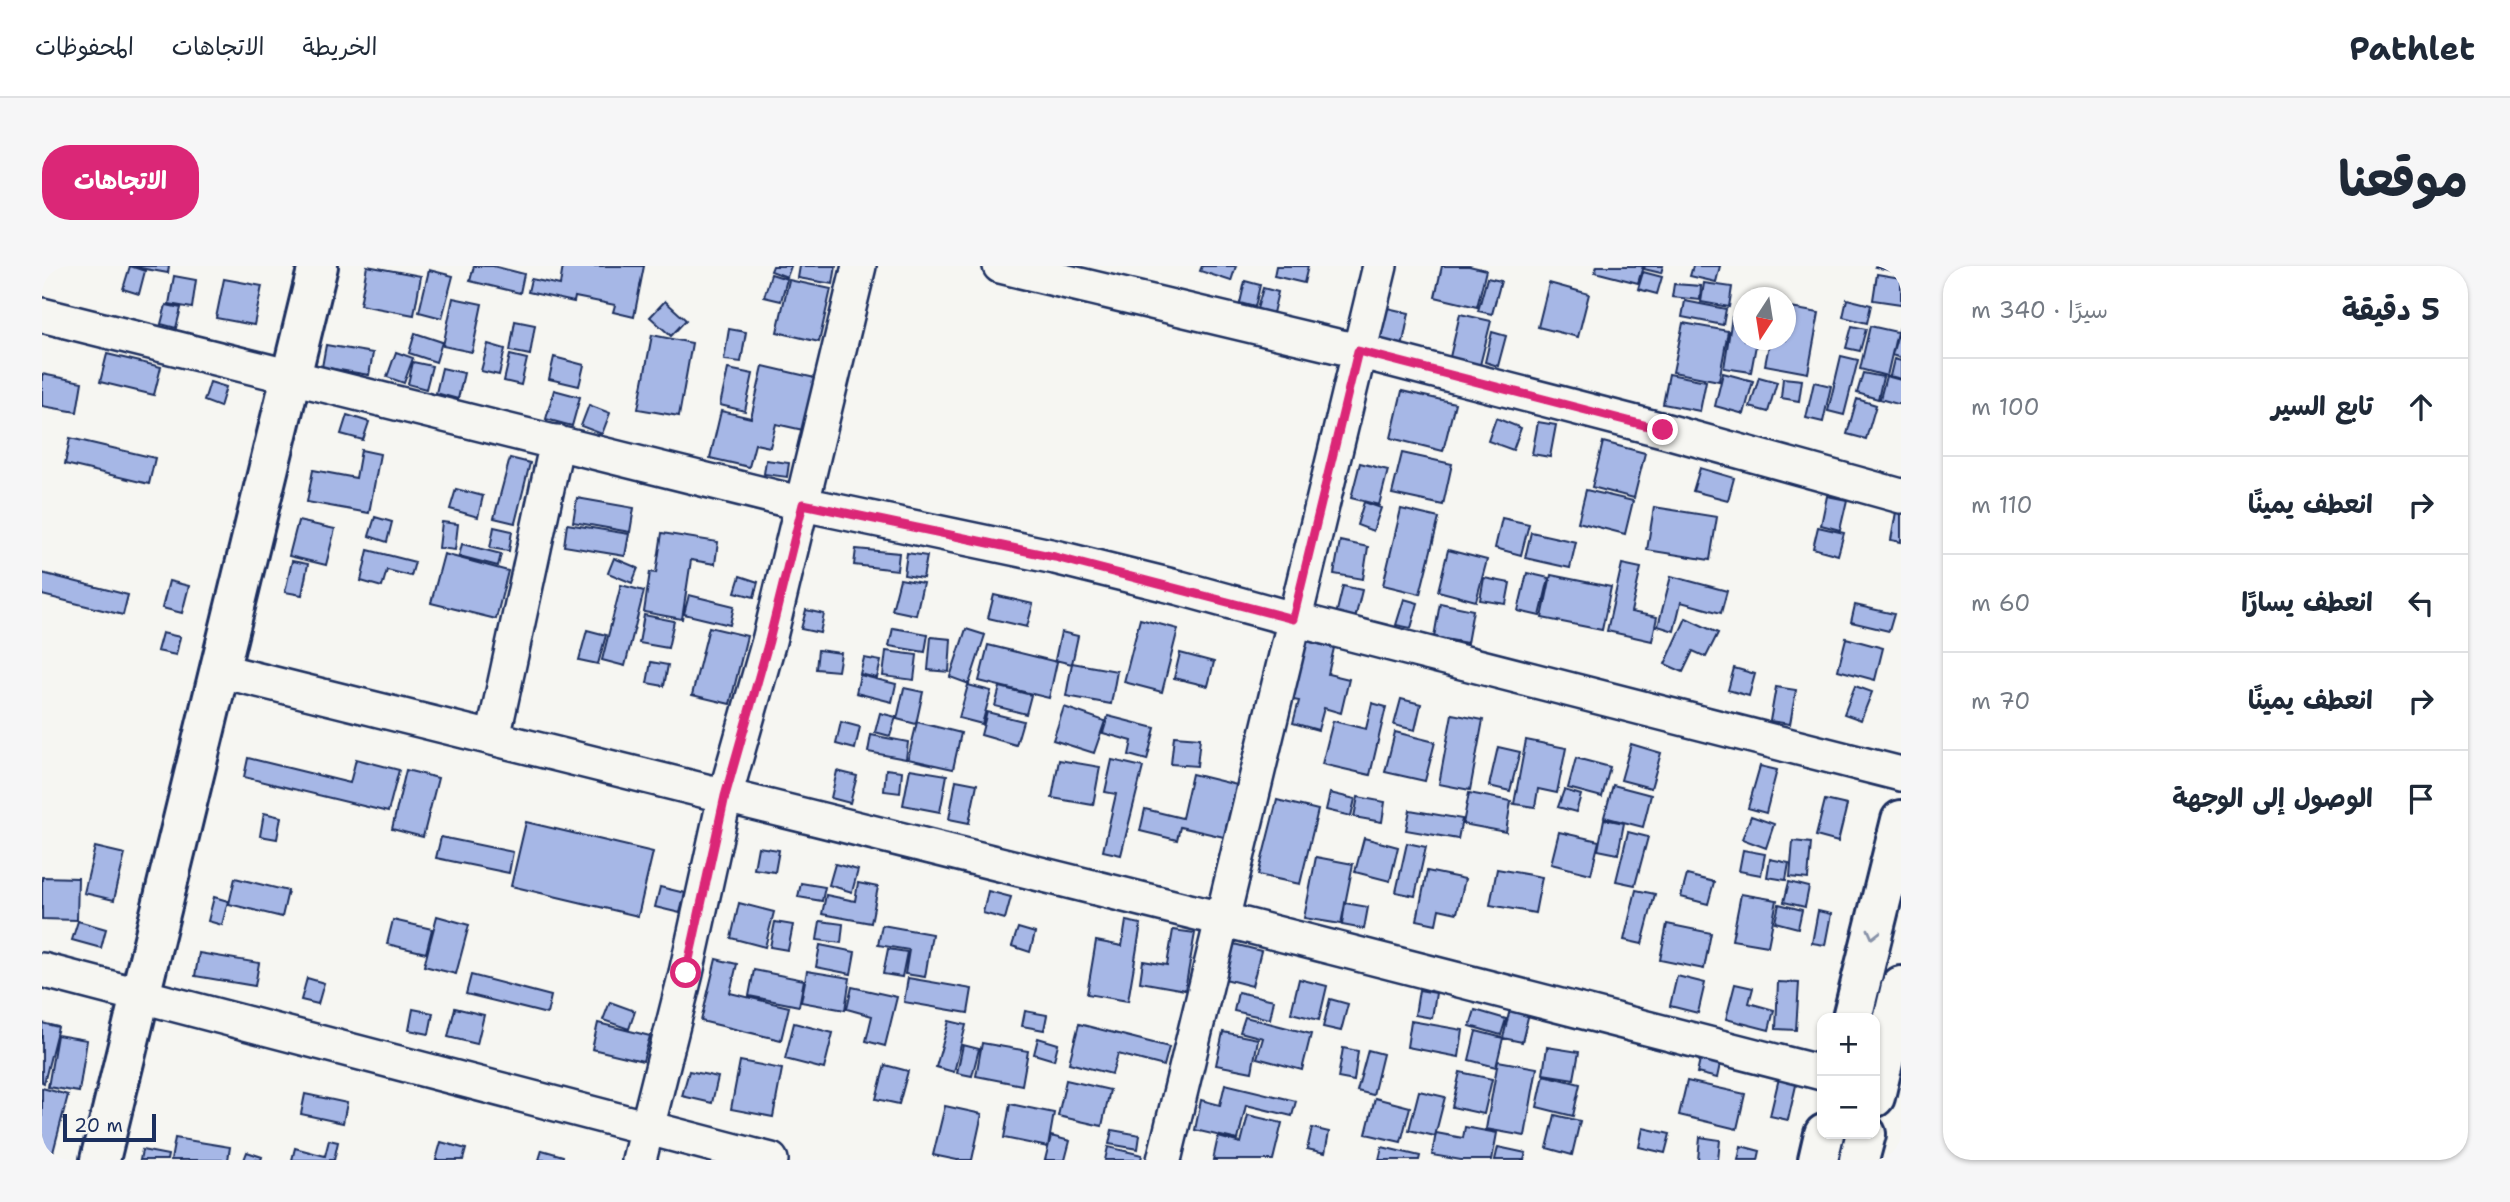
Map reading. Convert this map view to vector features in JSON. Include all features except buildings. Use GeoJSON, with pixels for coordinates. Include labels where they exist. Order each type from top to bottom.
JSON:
{"type":"FeatureCollection","features":[{"type":"Feature","properties":{"kind":"street"},"geometry":{"type":"LineString","coordinates":[[100,1160],[318,266]]}},
{"type":"Feature","properties":{"kind":"street"},"geometry":{"type":"LineString","coordinates":[[643,1144],[686,973],[725,796],[769,641],[859,266]]}},
{"type":"Feature","properties":{"kind":"street"},"geometry":{"type":"LineString","coordinates":[[1000,266],[1358,351],[1663,430],[1901,496]]}},
{"type":"Feature","properties":{"kind":"street"},"geometry":{"type":"LineString","coordinates":[[1164,1160],[1380,266]]}},
{"type":"Feature","properties":{"kind":"street"},"geometry":{"type":"LineString","coordinates":[[42,315],[803,504],[1055,557],[1901,774]]}},
{"type":"Feature","properties":{"kind":"street"},"geometry":{"type":"LineString","coordinates":[[493,738],[557,442]]}},
{"type":"Feature","properties":{"kind":"street"},"geometry":{"type":"LineString","coordinates":[[218,670],[1221,919],[1817,1072]]}},
{"type":"Feature","properties":{"kind":"street"},"geometry":{"type":"LineString","coordinates":[[1853,1013],[1901,820]]}},
{"type":"Feature","properties":{"kind":"street"},"geometry":{"type":"LineString","coordinates":[[42,970],[139,993],[643,1144],[771,1160]]}},
{"type":"Feature","properties":{"kind":"street"},"geometry":{"type":"LineString","coordinates":[[1880,1076],[1901,986]]}},
{"type":"Feature","properties":{"kind":"street"},"geometry":{"type":"LineString","coordinates":[[1818,1160],[1823,1139]]}},
{"type":"Feature","properties":{"kind":"street"},"geometry":{"type":"LineString","coordinates":[[1859,1160],[1865,1139]]}},
{"type":"Feature","properties":{"kind":"route"},"geometry":{"type":"LineString","coordinates":[[686,973],[725,796],[769,641],[803,504],[1055,557],[1293,619],[1358,351],[1663,430]]}}]}
